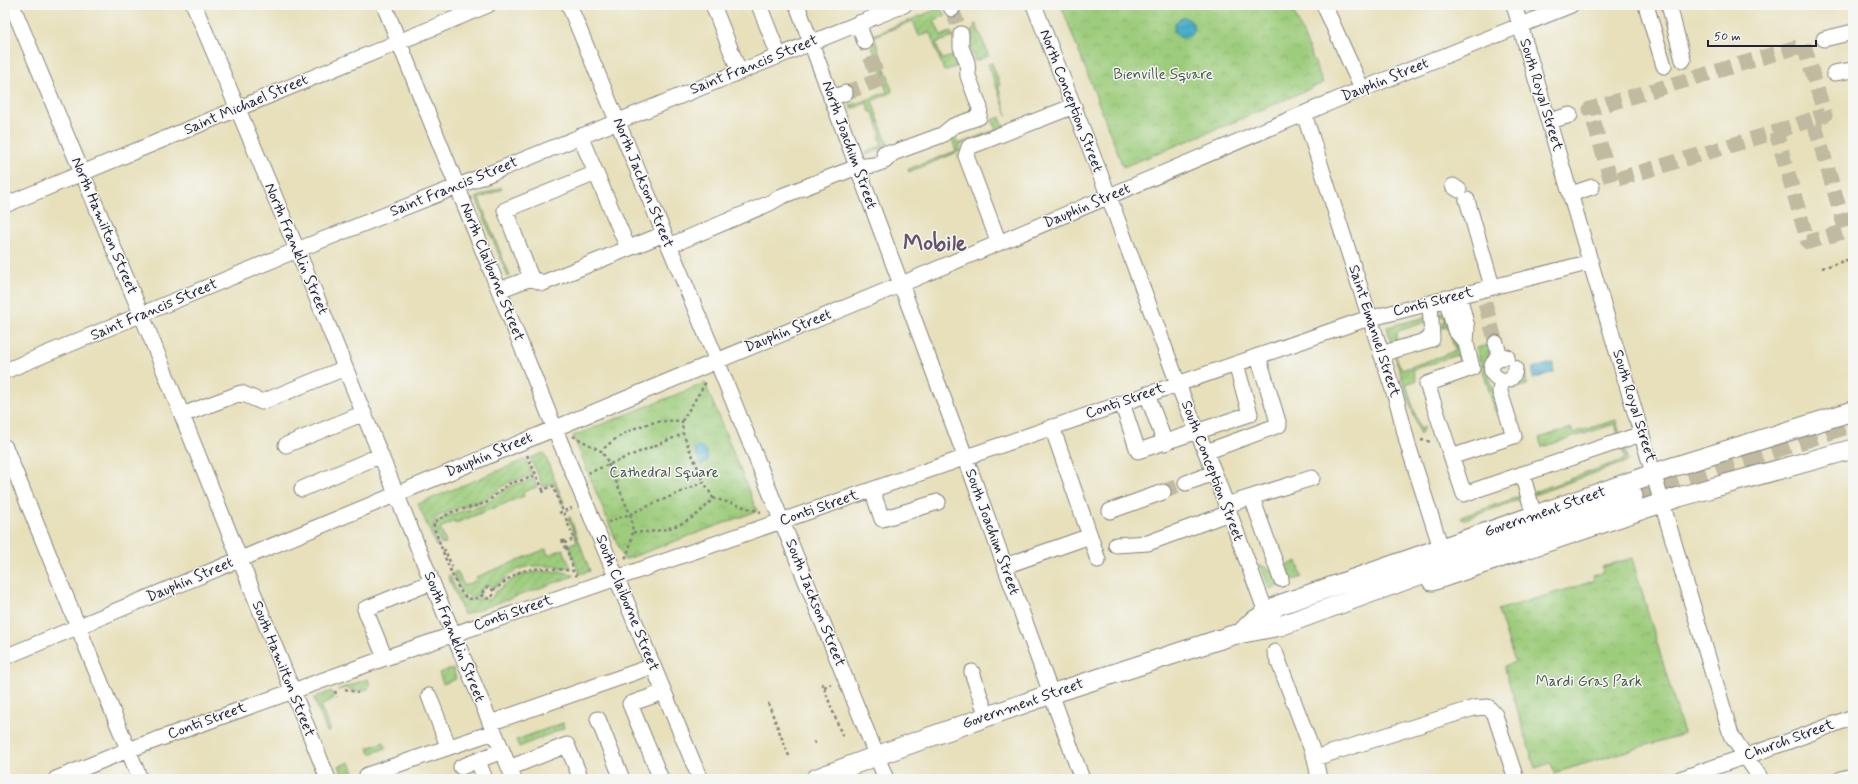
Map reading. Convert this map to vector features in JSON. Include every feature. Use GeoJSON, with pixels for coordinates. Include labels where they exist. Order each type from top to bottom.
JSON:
{"type":"FeatureCollection","features":[{"type":"Feature","properties":{"kind":"main road","name":"Government Street"},"geometry":{"type":"LineString","coordinates":[[815,779],[846,773],[876,756],[1050,694],[1270,623],[1282,612],[1432,563],[1448,553],[1534,516],[1654,474],[1853,411]]}},
{"type":"Feature","properties":{"kind":"main road","name":"Government Street"},"geometry":{"type":"LineString","coordinates":[[1270,623],[1287,631],[1679,497],[1853,448]]}},
{"type":"Feature","properties":{"kind":"main road","name":"Government Street"},"geometry":{"type":"LineString","coordinates":[[1448,553],[1633,496]]}},
{"type":"Feature","properties":{"kind":"street","name":"North Hamilton Street"},"geometry":{"type":"LineString","coordinates":[[12,5],[142,315],[240,560]]}},
{"type":"Feature","properties":{"kind":"street","name":"North Franklin Street"},"geometry":{"type":"LineString","coordinates":[[194,5],[397,494]]}},
{"type":"Feature","properties":{"kind":"street","name":"North Claiborne Street"},"geometry":{"type":"LineString","coordinates":[[384,5],[554,427]]}},
{"type":"Feature","properties":{"kind":"street","name":"Saint Michael Street"},"geometry":{"type":"LineString","coordinates":[[5,205],[488,5]]}},
{"type":"Feature","properties":{"kind":"street","name":"North Jackson Street"},"geometry":{"type":"LineString","coordinates":[[569,5],[717,360]]}},
{"type":"Feature","properties":{"kind":"street"},"geometry":{"type":"LineString","coordinates":[[713,5],[740,71]]}},
{"type":"Feature","properties":{"kind":"street"},"geometry":{"type":"LineString","coordinates":[[759,5],[779,56]]}},
{"type":"Feature","properties":{"kind":"street","name":"North Joachim Street"},"geometry":{"type":"LineString","coordinates":[[797,5],[811,43],[838,96],[857,167],[900,285]]}},
{"type":"Feature","properties":{"kind":"street","name":"Saint Francis Street"},"geometry":{"type":"LineString","coordinates":[[5,371],[297,250],[904,5]]}},
{"type":"Feature","properties":{"kind":"street","name":"North Conception Street"},"geometry":{"type":"LineString","coordinates":[[1034,5],[1109,196]]}},
{"type":"Feature","properties":{"kind":"street"},"geometry":{"type":"LineString","coordinates":[[1324,5],[1362,89]]}},
{"type":"Feature","properties":{"kind":"street","name":"South Royal Street"},"geometry":{"type":"LineString","coordinates":[[1514,5],[1550,121],[1641,434],[1663,503],[1731,735],[1761,779]]}},
{"type":"Feature","properties":{"kind":"street","name":"Dauphin Street"},"geometry":{"type":"LineString","coordinates":[[5,657],[240,560],[554,427],[900,285],[1362,89],[1571,5]]}},
{"type":"Feature","properties":{"kind":"street"},"geometry":{"type":"LineString","coordinates":[[1646,5],[1664,66]]}},
{"type":"Feature","properties":{"kind":"street"},"geometry":{"type":"LineString","coordinates":[[1669,5],[1683,60]]}},
{"type":"Feature","properties":{"kind":"street"},"geometry":{"type":"LineString","coordinates":[[858,24],[865,42]]}},
{"type":"Feature","properties":{"kind":"street"},"geometry":{"type":"LineString","coordinates":[[1824,39],[1853,32]]}},
{"type":"Feature","properties":{"kind":"street"},"geometry":{"type":"LineString","coordinates":[[499,290],[531,278],[543,283],[628,248],[667,240],[770,203],[782,196],[857,167],[871,156],[882,152],[893,153],[942,135],[953,126],[979,117],[980,108],[968,76],[967,62],[961,47],[961,34]]}},
{"type":"Feature","properties":{"kind":"street"},"geometry":{"type":"LineString","coordinates":[[1834,73],[1853,70]]}},
{"type":"Feature","properties":{"kind":"street"},"geometry":{"type":"LineString","coordinates":[[999,243],[966,156],[969,147],[1074,106]]}},
{"type":"Feature","properties":{"kind":"street","name":"Saint Emanuel Street"},"geometry":{"type":"LineString","coordinates":[[1304,114],[1398,405],[1408,445],[1448,553]]}},
{"type":"Feature","properties":{"kind":"street"},"geometry":{"type":"LineString","coordinates":[[1550,121],[1570,115]]}},
{"type":"Feature","properties":{"kind":"street"},"geometry":{"type":"LineString","coordinates":[[580,136],[628,248]]}},
{"type":"Feature","properties":{"kind":"street"},"geometry":{"type":"LineString","coordinates":[[531,278],[505,210],[596,173]]}},
{"type":"Feature","properties":{"kind":"street"},"geometry":{"type":"LineString","coordinates":[[1571,194],[1592,187]]}},
{"type":"Feature","properties":{"kind":"street"},"geometry":{"type":"LineString","coordinates":[[1460,192],[1486,293]]}},
{"type":"Feature","properties":{"kind":"street","name":"South Conception Street"},"geometry":{"type":"LineString","coordinates":[[1109,196],[1178,383],[1214,472],[1270,623]]}},
{"type":"Feature","properties":{"kind":"street","name":"Conti Street"},"geometry":{"type":"LineString","coordinates":[[56,779],[128,750],[581,589],[619,570],[782,521],[1178,383],[1370,318],[1453,297],[1486,293],[1591,262]]}},
{"type":"Feature","properties":{"kind":"street","name":"South Joachim Street"},"geometry":{"type":"LineString","coordinates":[[900,285],[965,457],[1082,779]]}},
{"type":"Feature","properties":{"kind":"street"},"geometry":{"type":"LineString","coordinates":[[1453,297],[1468,327],[1466,343],[1472,368],[1427,384],[1464,494],[1641,434]]}},
{"type":"Feature","properties":{"kind":"street"},"geometry":{"type":"LineString","coordinates":[[1381,354],[1432,339],[1430,303]]}},
{"type":"Feature","properties":{"kind":"street"},"geometry":{"type":"LineString","coordinates":[[1206,452],[1279,425],[1258,356]]}},
{"type":"Feature","properties":{"kind":"street"},"geometry":{"type":"LineString","coordinates":[[1505,356],[1512,377],[1501,380],[1494,376],[1492,369],[1494,362],[1505,356]]}},
{"type":"Feature","properties":{"kind":"street","name":"South Jackson Street"},"geometry":{"type":"LineString","coordinates":[[717,360],[886,779]]}},
{"type":"Feature","properties":{"kind":"street"},"geometry":{"type":"LineString","coordinates":[[1122,403],[1138,451],[1198,432],[1250,414],[1236,364]]}},
{"type":"Feature","properties":{"kind":"street"},"geometry":{"type":"LineString","coordinates":[[182,415],[241,393],[262,402],[345,368]]}},
{"type":"Feature","properties":{"kind":"street"},"geometry":{"type":"LineString","coordinates":[[1451,457],[1514,436],[1500,392],[1501,380]]}},
{"type":"Feature","properties":{"kind":"street"},"geometry":{"type":"LineString","coordinates":[[1147,394],[1165,442]]}},
{"type":"Feature","properties":{"kind":"street"},"geometry":{"type":"LineString","coordinates":[[286,445],[364,413]]}},
{"type":"Feature","properties":{"kind":"street","name":"South Claiborne Street"},"geometry":{"type":"LineString","coordinates":[[554,427],[619,570],[653,666],[700,779]]}},
{"type":"Feature","properties":{"kind":"street"},"geometry":{"type":"LineString","coordinates":[[1052,427],[1098,560]]}},
{"type":"Feature","properties":{"kind":"street"},"geometry":{"type":"LineString","coordinates":[[5,446],[140,779]]}},
{"type":"Feature","properties":{"kind":"street"},"geometry":{"type":"LineString","coordinates":[[302,489],[381,455]]}},
{"type":"Feature","properties":{"kind":"street"},"geometry":{"type":"LineString","coordinates":[[1186,483],[1214,472]]}},
{"type":"Feature","properties":{"kind":"street"},"geometry":{"type":"LineString","coordinates":[[1522,474],[1534,516]]}},
{"type":"Feature","properties":{"kind":"street"},"geometry":{"type":"LineString","coordinates":[[1116,546],[1148,543],[1252,498],[1312,478]]}},
{"type":"Feature","properties":{"kind":"street"},"geometry":{"type":"LineString","coordinates":[[872,490],[882,519],[938,502]]}},
{"type":"Feature","properties":{"kind":"street"},"geometry":{"type":"LineString","coordinates":[[1110,511],[1163,492]]}},
{"type":"Feature","properties":{"kind":"street","name":"South Franklin Street"},"geometry":{"type":"LineString","coordinates":[[397,494],[452,634],[511,773]]}},
{"type":"Feature","properties":{"kind":"street"},"geometry":{"type":"LineString","coordinates":[[1252,498],[1281,579]]}},
{"type":"Feature","properties":{"kind":"street"},"geometry":{"type":"LineString","coordinates":[[1005,566],[1090,536]]}},
{"type":"Feature","properties":{"kind":"street"},"geometry":{"type":"LineString","coordinates":[[1250,567],[1273,558]]}},
{"type":"Feature","properties":{"kind":"street","name":"South Hamilton Street"},"geometry":{"type":"LineString","coordinates":[[240,560],[328,779]]}},
{"type":"Feature","properties":{"kind":"street"},"geometry":{"type":"LineString","coordinates":[[385,658],[365,609],[432,582]]}},
{"type":"Feature","properties":{"kind":"street"},"geometry":{"type":"LineString","coordinates":[[1276,652],[1316,758],[1319,779]]}},
{"type":"Feature","properties":{"kind":"street"},"geometry":{"type":"LineString","coordinates":[[367,775],[448,746],[492,727],[653,666]]}},
{"type":"Feature","properties":{"kind":"street"},"geometry":{"type":"LineString","coordinates":[[972,672],[987,717]]}},
{"type":"Feature","properties":{"kind":"street"},"geometry":{"type":"LineString","coordinates":[[661,779],[630,704],[664,692]]}},
{"type":"Feature","properties":{"kind":"street"},"geometry":{"type":"LineString","coordinates":[[429,696],[448,746]]}},
{"type":"Feature","properties":{"kind":"street"},"geometry":{"type":"LineString","coordinates":[[1316,758],[1474,708],[1488,707],[1496,715],[1516,779]]}},
{"type":"Feature","properties":{"kind":"street","name":"Church Street"},"geometry":{"type":"LineString","coordinates":[[1680,779],[1853,717]]}},
{"type":"Feature","properties":{"kind":"street"},"geometry":{"type":"LineString","coordinates":[[598,720],[622,779]]}},
{"type":"Feature","properties":{"kind":"street"},"geometry":{"type":"LineString","coordinates":[[511,773],[567,745],[581,779]]}},
{"type":"Feature","properties":{"kind":"street"},"geometry":{"type":"LineString","coordinates":[[461,767],[502,751]]}},
{"type":"Feature","properties":{"kind":"street"},"geometry":{"type":"LineString","coordinates":[[478,761],[485,779]]}},
{"type":"Feature","properties":{"kind":"street"},"geometry":{"type":"LineString","coordinates":[[1841,779],[1853,776]]}},
{"type":"Feature","properties":{"kind":"path"},"geometry":{"type":"LineString","coordinates":[[1822,268],[1853,258]]}},
{"type":"Feature","properties":{"kind":"path"},"geometry":{"type":"LineString","coordinates":[[708,378],[682,421],[683,434],[704,482],[713,498],[762,513]]}},
{"type":"Feature","properties":{"kind":"path"},"geometry":{"type":"LineString","coordinates":[[601,451],[612,440],[645,423],[664,420],[682,421]]}},
{"type":"Feature","properties":{"kind":"path"},"geometry":{"type":"LineString","coordinates":[[569,434],[601,451],[609,465],[630,514],[633,532],[632,542],[619,570]]}},
{"type":"Feature","properties":{"kind":"path"},"geometry":{"type":"LineString","coordinates":[[586,474],[683,434]]}},
{"type":"Feature","properties":{"kind":"path"},"geometry":{"type":"LineString","coordinates":[[1408,445],[1420,440],[1432,442],[1446,441]]}},
{"type":"Feature","properties":{"kind":"path"},"geometry":{"type":"LineString","coordinates":[[521,442],[544,494]]}},
{"type":"Feature","properties":{"kind":"path"},"geometry":{"type":"LineString","coordinates":[[493,590],[486,588],[483,595],[473,599],[465,596],[458,589],[451,570],[449,559],[443,551],[434,528],[434,522],[438,518],[452,512],[486,503],[508,484],[536,476]]}},
{"type":"Feature","properties":{"kind":"path"},"geometry":{"type":"LineString","coordinates":[[606,523],[704,482]]}},
{"type":"Feature","properties":{"kind":"path"},"geometry":{"type":"LineString","coordinates":[[543,490],[553,486],[574,539],[565,543]]}},
{"type":"Feature","properties":{"kind":"path"},"geometry":{"type":"LineString","coordinates":[[633,532],[650,533],[673,527],[701,512],[713,498]]}},
{"type":"Feature","properties":{"kind":"path"},"geometry":{"type":"LineString","coordinates":[[573,567],[562,540],[565,543],[581,589]]}},
{"type":"Feature","properties":{"kind":"path"},"geometry":{"type":"LineString","coordinates":[[442,562],[449,559]]}},
{"type":"Feature","properties":{"kind":"path"},"geometry":{"type":"LineString","coordinates":[[483,595],[486,598],[491,597],[494,593],[493,590],[515,575],[526,570],[559,569],[574,572]]}},
{"type":"Feature","properties":{"kind":"path"},"geometry":{"type":"LineString","coordinates":[[822,682],[843,738]]}},
{"type":"Feature","properties":{"kind":"path"},"geometry":{"type":"LineString","coordinates":[[824,687],[831,684]]}},
{"type":"Feature","properties":{"kind":"path"},"geometry":{"type":"LineString","coordinates":[[336,694],[345,688],[358,693]]}},
{"type":"Feature","properties":{"kind":"path"},"geometry":{"type":"LineString","coordinates":[[768,703],[788,756]]}},
{"type":"Feature","properties":{"kind":"path"},"geometry":{"type":"LineString","coordinates":[[814,741],[816,746]]}},
{"type":"Feature","properties":{"kind":"green space","name":"Bienville Square"},"geometry":{"type":"Polygon","coordinates":[[[1061,5],[1291,5],[1323,83],[1227,125],[1123,167],[1061,5]]]}},
{"type":"Feature","properties":{"kind":"green space"},"geometry":{"type":"Polygon","coordinates":[[[940,8],[946,16],[934,20],[941,36],[951,32],[953,37],[936,43],[942,59],[960,54],[963,64],[944,71],[930,33],[919,36],[913,21],[874,36],[892,91],[891,93],[872,101],[888,146],[867,155],[866,151],[882,146],[879,136],[881,135],[873,112],[870,112],[867,103],[852,109],[850,106],[887,92],[881,75],[883,74],[868,37],[940,8]]]}},
{"type":"Feature","properties":{"kind":"green space"},"geometry":{"type":"Polygon","coordinates":[[[976,24],[989,56],[975,61],[970,47],[972,30],[975,28],[974,25],[976,24]]]}},
{"type":"Feature","properties":{"kind":"green space"},"geometry":{"type":"Polygon","coordinates":[[[992,63],[1000,85],[998,86],[1007,115],[988,64],[992,63]]]}},
{"type":"Feature","properties":{"kind":"green space"},"geometry":{"type":"Polygon","coordinates":[[[1000,117],[1004,129],[960,145],[960,151],[909,172],[908,169],[956,151],[951,136],[954,135],[958,144],[996,130],[992,120],[1000,117]]]}},
{"type":"Feature","properties":{"kind":"green space"},"geometry":{"type":"Polygon","coordinates":[[[501,187],[502,189],[479,199],[510,276],[508,277],[476,198],[501,187]]]}},
{"type":"Feature","properties":{"kind":"green space"},"geometry":{"type":"Polygon","coordinates":[[[1445,312],[1463,361],[1460,362],[1457,355],[1413,370],[1416,381],[1406,384],[1420,429],[1425,427],[1420,435],[1394,353],[1402,370],[1455,351],[1448,327],[1442,328],[1445,319],[1444,316],[1436,318],[1434,315],[1445,312]]]}},
{"type":"Feature","properties":{"kind":"green space"},"geometry":{"type":"Polygon","coordinates":[[[1427,317],[1426,322],[1398,331],[1395,344],[1392,346],[1387,327],[1427,317]]]}},
{"type":"Feature","properties":{"kind":"green space"},"geometry":{"type":"Polygon","coordinates":[[[1489,345],[1491,350],[1488,360],[1490,382],[1500,409],[1499,412],[1495,411],[1476,348],[1489,345]]]}},
{"type":"Feature","properties":{"kind":"green space"},"geometry":{"type":"Polygon","coordinates":[[[1524,365],[1527,385],[1512,389],[1520,381],[1522,366],[1524,365]]]}},
{"type":"Feature","properties":{"kind":"green space","name":"Cathedral Square"},"geometry":{"type":"Polygon","coordinates":[[[705,383],[757,511],[624,560],[573,436],[705,383]]]}},
{"type":"Feature","properties":{"kind":"green space"},"geometry":{"type":"Polygon","coordinates":[[[1616,420],[1628,461],[1534,495],[1534,492],[1625,459],[1615,424],[1542,447],[1539,438],[1571,428],[1573,433],[1616,420]]]}},
{"type":"Feature","properties":{"kind":"green space"},"geometry":{"type":"Polygon","coordinates":[[[544,453],[564,503],[562,504],[554,483],[543,487],[530,458],[544,453]]]}},
{"type":"Feature","properties":{"kind":"green space"},"geometry":{"type":"Polygon","coordinates":[[[526,459],[533,476],[509,482],[483,501],[453,510],[439,516],[434,520],[433,530],[438,545],[436,546],[418,504],[526,459]]]}},
{"type":"Feature","properties":{"kind":"green space"},"geometry":{"type":"Polygon","coordinates":[[[534,479],[537,487],[523,492],[524,496],[456,523],[455,521],[440,528],[446,543],[441,544],[435,529],[436,522],[449,515],[484,505],[510,486],[534,479]]]}},
{"type":"Feature","properties":{"kind":"green space"},"geometry":{"type":"Polygon","coordinates":[[[1523,495],[1524,498],[1462,520],[1461,517],[1523,495]]]}},
{"type":"Feature","properties":{"kind":"green space"},"geometry":{"type":"Polygon","coordinates":[[[570,517],[590,571],[580,574],[568,545],[577,541],[568,518],[570,517]]]}},
{"type":"Feature","properties":{"kind":"green space"},"geometry":{"type":"Polygon","coordinates":[[[546,549],[548,555],[563,549],[571,568],[544,566],[522,568],[494,587],[487,585],[483,587],[481,594],[471,598],[460,590],[453,573],[457,571],[464,586],[477,580],[476,577],[546,549]]]}},
{"type":"Feature","properties":{"kind":"green space","name":"Mardi Gras Park"},"geometry":{"type":"Polygon","coordinates":[[[1632,558],[1684,734],[1554,773],[1551,763],[1535,768],[1504,666],[1515,662],[1498,610],[1594,581],[1593,576],[1603,573],[1602,567],[1632,558]]]}},
{"type":"Feature","properties":{"kind":"green space"},"geometry":{"type":"Polygon","coordinates":[[[1297,561],[1302,577],[1284,584],[1283,581],[1291,578],[1286,566],[1297,561]]]}},
{"type":"Feature","properties":{"kind":"green space"},"geometry":{"type":"Polygon","coordinates":[[[1260,565],[1270,569],[1282,585],[1270,589],[1260,565]]]}},
{"type":"Feature","properties":{"kind":"green space"},"geometry":{"type":"Polygon","coordinates":[[[559,571],[573,574],[574,576],[464,615],[448,576],[450,575],[458,591],[465,598],[470,600],[483,597],[487,600],[491,599],[496,591],[519,575],[535,572],[559,571]]]}},
{"type":"Feature","properties":{"kind":"green space"},"geometry":{"type":"Polygon","coordinates":[[[453,668],[456,679],[443,684],[439,673],[453,668]]]}},
{"type":"Feature","properties":{"kind":"green space"},"geometry":{"type":"Polygon","coordinates":[[[368,679],[370,685],[368,689],[359,692],[346,688],[337,690],[368,679]]]}},
{"type":"Feature","properties":{"kind":"green space"},"geometry":{"type":"Polygon","coordinates":[[[331,691],[334,698],[321,706],[330,731],[327,732],[314,698],[331,691]]]}},
{"type":"Feature","properties":{"kind":"green space"},"geometry":{"type":"Polygon","coordinates":[[[563,723],[564,728],[519,747],[516,740],[563,723]]]}},
{"type":"Feature","properties":{"kind":"green space"},"geometry":{"type":"Polygon","coordinates":[[[384,742],[386,748],[370,754],[368,748],[384,742]]]}},
{"type":"Feature","properties":{"kind":"green space"},"geometry":{"type":"Polygon","coordinates":[[[350,762],[355,775],[344,779],[339,766],[350,762]]]}},
{"type":"Feature","properties":{"kind":"water"},"geometry":{"type":"Polygon","coordinates":[[[1184,18],[1191,21],[1194,28],[1191,35],[1184,38],[1177,35],[1174,28],[1177,21],[1184,18]]]}},
{"type":"Feature","properties":{"kind":"water"},"geometry":{"type":"Polygon","coordinates":[[[1553,363],[1554,372],[1533,379],[1533,368],[1553,363]]]}},
{"type":"Feature","properties":{"kind":"water"},"geometry":{"type":"Polygon","coordinates":[[[698,446],[705,449],[708,456],[707,461],[701,466],[694,448],[698,446]]]}},
{"type":"Feature","properties":{"kind":"tunnel"},"geometry":{"type":"LineString","coordinates":[[952,9],[961,34]]}},
{"type":"Feature","properties":{"kind":"tunnel"},"geometry":{"type":"LineString","coordinates":[[845,93],[879,80],[865,42]]}},
{"type":"Feature","properties":{"kind":"tunnel"},"geometry":{"type":"LineString","coordinates":[[1804,45],[1825,115],[1813,119],[1846,231],[1808,242],[1776,132],[1611,181],[1590,109],[1804,45]]}},
{"type":"Feature","properties":{"kind":"tunnel"},"geometry":{"type":"LineString","coordinates":[[1776,132],[1813,119]]}},
{"type":"Feature","properties":{"kind":"tunnel"},"geometry":{"type":"LineString","coordinates":[[1485,303],[1496,343]]}},
{"type":"Feature","properties":{"kind":"tunnel"},"geometry":{"type":"LineString","coordinates":[[1633,496],[1853,423]]}},
{"type":"Feature","properties":{"kind":"tunnel"},"geometry":{"type":"LineString","coordinates":[[1163,492],[1186,483]]}},
{"type":"Feature","properties":{"kind":"district","name":"Mobile"},"geometry":{"type":"Point","coordinates":[935,244]}}]}
